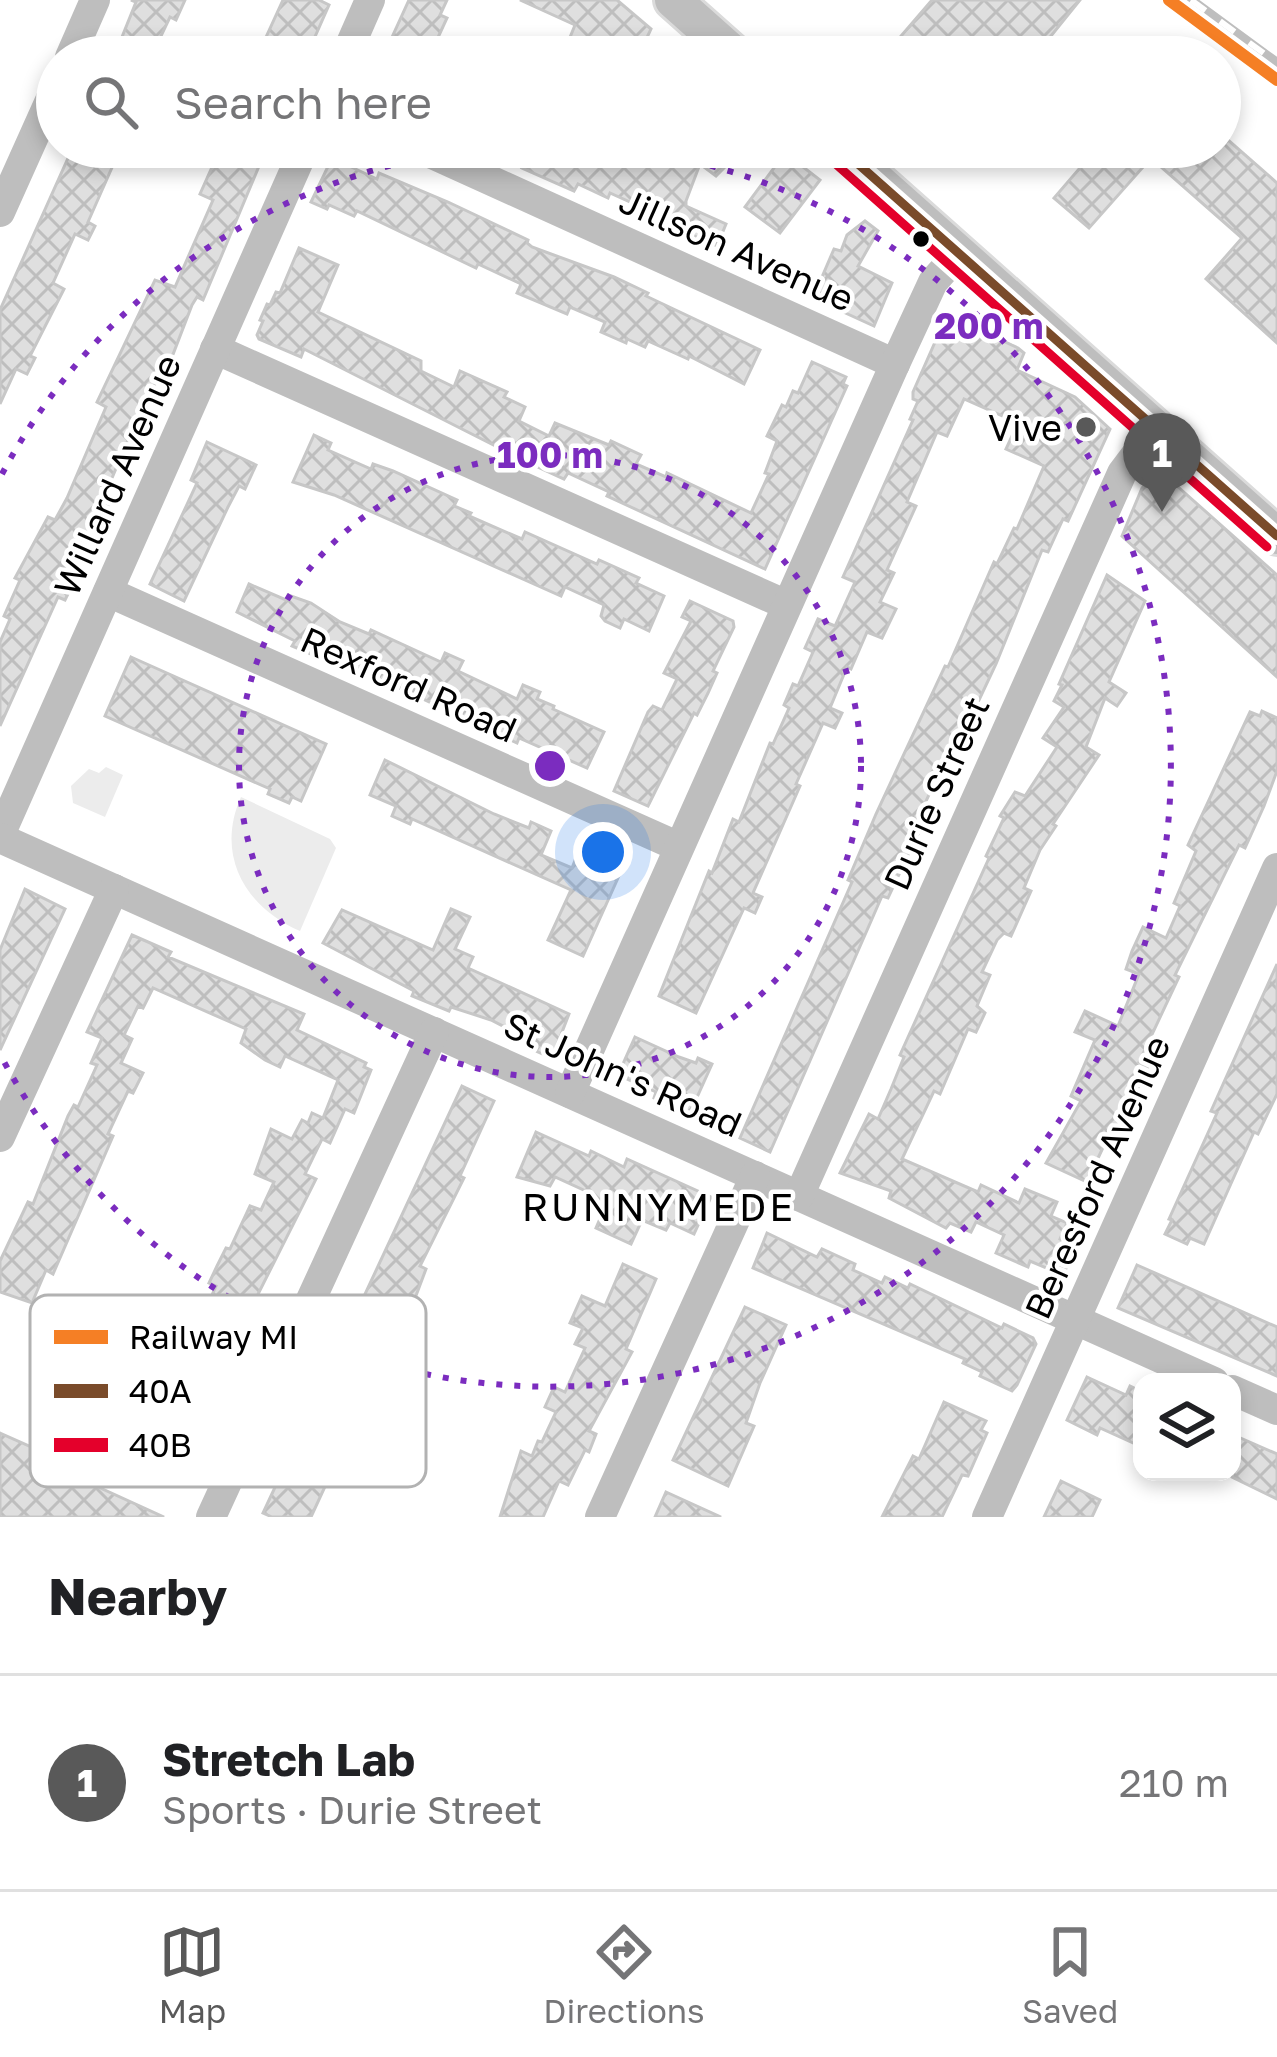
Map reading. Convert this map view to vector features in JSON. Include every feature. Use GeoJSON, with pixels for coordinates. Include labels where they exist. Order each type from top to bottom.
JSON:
{"type":"FeatureCollection","features":[{"type":"Feature","properties":{"kind":"main road"},"geometry":{"type":"LineString","coordinates":[[674,0],[714,36]]}},
{"type":"Feature","properties":{"kind":"main road"},"geometry":{"type":"LineString","coordinates":[[862,168],[1277,536]]}},
{"type":"Feature","properties":{"kind":"street"},"geometry":{"type":"LineString","coordinates":[[79,36],[95,0]]}},
{"type":"Feature","properties":{"kind":"street"},"geometry":{"type":"LineString","coordinates":[[354,36],[370,0]]}},
{"type":"Feature","properties":{"kind":"street"},"geometry":{"type":"LineString","coordinates":[[0,212],[36,132]]}},
{"type":"Feature","properties":{"kind":"street","name":"Willard Avenue"},"geometry":{"type":"LineString","coordinates":[[0,836],[296,168]]}},
{"type":"Feature","properties":{"kind":"street","name":"Jillson Avenue"},"geometry":{"type":"LineString","coordinates":[[462,168],[895,364]]}},
{"type":"Feature","properties":{"kind":"street"},"geometry":{"type":"LineString","coordinates":[[570,1093],[895,364],[933,282],[958,254]]}},
{"type":"Feature","properties":{"kind":"street"},"geometry":{"type":"LineString","coordinates":[[215,349],[788,605]]}},
{"type":"Feature","properties":{"kind":"street","name":"Durie Street"},"geometry":{"type":"LineString","coordinates":[[799,1196],[1122,473],[1156,428]]}},
{"type":"Feature","properties":{"kind":"street","name":"Rexford Road"},"geometry":{"type":"LineString","coordinates":[[108,592],[677,846]]}},
{"type":"Feature","properties":{"kind":"street","name":"St John's Road"},"geometry":{"type":"LineString","coordinates":[[0,836],[1194,1373]]}},
{"type":"Feature","properties":{"kind":"street","name":"Beresford Avenue"},"geometry":{"type":"LineString","coordinates":[[987,1517],[1277,868]]}},
{"type":"Feature","properties":{"kind":"street"},"geometry":{"type":"LineString","coordinates":[[0,1137],[114,889]]}},
{"type":"Feature","properties":{"kind":"street"},"geometry":{"type":"LineString","coordinates":[[313,1295],[434,1032]]}},
{"type":"Feature","properties":{"kind":"street"},"geometry":{"type":"LineString","coordinates":[[600,1517],[755,1176]]}},
{"type":"Feature","properties":{"kind":"street"},"geometry":{"type":"LineString","coordinates":[[1241,1394],[1277,1410]]}},
{"type":"Feature","properties":{"kind":"street"},"geometry":{"type":"LineString","coordinates":[[211,1517],[225,1487]]}},
{"type":"Feature","properties":{"kind":"shaded area"},"geometry":{"type":"Polygon","coordinates":[[[106,767],[123,775],[105,817],[73,803],[71,786],[89,769],[99,773],[106,767]]]}},
{"type":"Feature","properties":{"kind":"shaded area"},"geometry":{"type":"Polygon","coordinates":[[[241,797],[330,839],[336,848],[300,931],[264,908],[240,877],[232,839],[241,797]]]}},
{"type":"Feature","properties":{"kind":"building"},"geometry":{"type":"Polygon","coordinates":[[[131,0],[185,0],[176,20],[170,17],[161,36],[122,36],[136,2],[131,0]]]}},
{"type":"Feature","properties":{"kind":"building"},"geometry":{"type":"Polygon","coordinates":[[[283,0],[319,0],[329,5],[315,36],[267,36],[283,0]]]}},
{"type":"Feature","properties":{"kind":"building"},"geometry":{"type":"Polygon","coordinates":[[[409,0],[447,0],[440,15],[447,18],[439,36],[393,36],[409,0]]]}},
{"type":"Feature","properties":{"kind":"building"},"geometry":{"type":"Polygon","coordinates":[[[520,0],[617,0],[651,29],[648,36],[571,36],[575,25],[520,0]]]}},
{"type":"Feature","properties":{"kind":"building"},"geometry":{"type":"Polygon","coordinates":[[[932,0],[1080,0],[1051,36],[901,36],[932,0]]]}},
{"type":"Feature","properties":{"kind":"building"},"geometry":{"type":"Polygon","coordinates":[[[1241,151],[1277,183],[1277,343],[1206,279],[1242,238],[1162,168],[1241,168],[1241,151]]]}},
{"type":"Feature","properties":{"kind":"building"},"geometry":{"type":"Polygon","coordinates":[[[64,168],[112,168],[88,222],[95,226],[88,240],[75,234],[53,283],[64,289],[30,356],[35,358],[27,374],[16,369],[0,404],[0,310],[64,168]]]}},
{"type":"Feature","properties":{"kind":"building"},"geometry":{"type":"Polygon","coordinates":[[[212,168],[258,168],[203,300],[197,297],[192,305],[162,383],[157,380],[134,426],[104,497],[111,500],[85,559],[65,600],[58,597],[0,726],[0,642],[10,619],[4,616],[20,580],[15,578],[48,517],[55,520],[67,498],[106,407],[97,402],[155,280],[175,287],[213,200],[200,194],[212,168]]]}},
{"type":"Feature","properties":{"kind":"building"},"geometry":{"type":"Polygon","coordinates":[[[327,168],[353,168],[377,179],[379,173],[528,240],[532,247],[614,277],[760,350],[744,384],[648,341],[645,347],[601,332],[605,322],[570,307],[567,314],[517,293],[521,284],[478,264],[476,268],[357,211],[354,216],[311,202],[327,168]]]}},
{"type":"Feature","properties":{"kind":"building"},"geometry":{"type":"Polygon","coordinates":[[[522,168],[698,168],[686,206],[726,224],[717,246],[610,193],[608,198],[578,184],[574,191],[522,168]]]}},
{"type":"Feature","properties":{"kind":"building"},"geometry":{"type":"Polygon","coordinates":[[[774,168],[804,168],[820,180],[780,233],[745,207],[774,168]]]}},
{"type":"Feature","properties":{"kind":"building"},"geometry":{"type":"Polygon","coordinates":[[[1080,168],[1142,168],[1089,228],[1054,198],[1080,168]]]}},
{"type":"Feature","properties":{"kind":"building"},"geometry":{"type":"Polygon","coordinates":[[[865,221],[878,231],[858,266],[892,283],[874,326],[839,310],[842,302],[816,291],[834,249],[841,251],[847,235],[865,221]]]}},
{"type":"Feature","properties":{"kind":"building"},"geometry":{"type":"Polygon","coordinates":[[[299,248],[338,265],[318,312],[421,361],[421,371],[454,387],[460,371],[507,392],[504,397],[525,407],[519,421],[549,436],[555,423],[609,445],[611,441],[641,455],[636,464],[666,477],[667,473],[751,513],[769,474],[765,473],[777,441],[767,436],[782,405],[786,407],[793,391],[798,393],[812,362],[846,377],[843,384],[847,386],[765,569],[568,473],[564,479],[531,464],[304,349],[301,357],[259,339],[267,304],[280,293],[299,248]]]}},
{"type":"Feature","properties":{"kind":"building"},"geometry":{"type":"Polygon","coordinates":[[[947,315],[1018,348],[1024,353],[1017,370],[1075,397],[1110,429],[1068,521],[1063,519],[1048,552],[1042,550],[996,664],[956,749],[950,749],[921,812],[927,815],[888,898],[882,896],[770,1152],[740,1138],[852,882],[848,880],[876,814],[1044,466],[1006,449],[1018,423],[964,399],[947,436],[937,432],[907,502],[916,506],[887,570],[894,573],[880,602],[896,609],[882,638],[867,632],[851,669],[847,667],[830,708],[842,713],[835,728],[823,723],[796,784],[800,786],[753,893],[762,897],[755,913],[744,908],[696,1013],[659,996],[709,871],[712,873],[733,819],[739,822],[789,708],[784,705],[793,684],[798,686],[813,652],[805,648],[818,619],[835,626],[855,582],[843,577],[913,420],[918,401],[913,392],[947,315]]]}},
{"type":"Feature","properties":{"kind":"building"},"geometry":{"type":"Polygon","coordinates":[[[314,435],[331,443],[328,450],[371,469],[373,464],[393,471],[457,500],[454,506],[471,513],[469,516],[522,539],[525,532],[639,578],[636,583],[664,596],[649,631],[624,619],[620,628],[601,616],[604,605],[565,587],[561,596],[334,495],[293,482],[314,435]]]}},
{"type":"Feature","properties":{"kind":"building"},"geometry":{"type":"Polygon","coordinates":[[[207,442],[256,465],[245,489],[239,486],[184,601],[150,584],[197,483],[191,480],[207,442]]]}},
{"type":"Feature","properties":{"kind":"building"},"geometry":{"type":"Polygon","coordinates":[[[1159,470],[1277,575],[1277,677],[1122,536],[1142,488],[1159,470]]]}},
{"type":"Feature","properties":{"kind":"building"},"geometry":{"type":"Polygon","coordinates":[[[1107,575],[1145,601],[1109,682],[1126,693],[1117,706],[1105,698],[1086,747],[1099,755],[1040,850],[1024,888],[1031,891],[1011,936],[1004,933],[997,940],[982,972],[990,975],[977,1006],[985,1013],[976,1032],[968,1029],[940,1094],[934,1091],[902,1159],[978,1192],[981,1185],[1019,1203],[1025,1189],[1057,1202],[1051,1216],[1067,1223],[1060,1239],[1076,1247],[1063,1275],[996,1253],[1004,1235],[976,1222],[971,1232],[950,1223],[946,1228],[889,1198],[891,1191],[840,1173],[869,1114],[878,1119],[904,1057],[900,1055],[989,858],[1004,818],[1000,816],[1015,792],[1025,796],[1057,747],[1043,738],[1064,707],[1054,701],[1059,684],[1107,575]]]}},
{"type":"Feature","properties":{"kind":"building"},"geometry":{"type":"Polygon","coordinates":[[[249,584],[286,600],[288,595],[311,603],[340,622],[369,634],[371,630],[441,662],[445,653],[463,661],[458,671],[517,699],[523,685],[540,692],[537,699],[553,709],[604,732],[587,768],[519,738],[517,743],[346,663],[344,668],[292,646],[295,641],[237,612],[249,584]]]}},
{"type":"Feature","properties":{"kind":"building"},"geometry":{"type":"Polygon","coordinates":[[[690,601],[733,621],[734,627],[708,693],[648,806],[614,791],[648,712],[653,706],[662,710],[677,679],[664,673],[691,621],[682,617],[690,601]]]}},
{"type":"Feature","properties":{"kind":"building"},"geometry":{"type":"Polygon","coordinates":[[[131,657],[326,744],[301,801],[292,797],[289,803],[268,794],[270,789],[105,716],[131,657]]]}},
{"type":"Feature","properties":{"kind":"building"},"geometry":{"type":"Polygon","coordinates":[[[1262,711],[1277,718],[1277,771],[1264,806],[1245,848],[1239,845],[1175,975],[1179,977],[1139,1062],[1148,1067],[1087,1182],[1046,1163],[1081,1101],[1071,1096],[1095,1040],[1075,1032],[1085,1011],[1118,1026],[1139,974],[1126,969],[1132,951],[1143,927],[1166,938],[1180,906],[1174,903],[1196,851],[1188,845],[1250,712],[1260,716],[1262,711]]]}},
{"type":"Feature","properties":{"kind":"building"},"geometry":{"type":"Polygon","coordinates":[[[385,760],[494,814],[551,831],[541,855],[572,868],[582,843],[626,860],[583,956],[548,940],[571,890],[412,819],[410,824],[392,816],[396,806],[370,795],[385,760]]]}},
{"type":"Feature","properties":{"kind":"building"},"geometry":{"type":"Polygon","coordinates":[[[25,889],[65,909],[0,1050],[0,950],[25,889]]]}},
{"type":"Feature","properties":{"kind":"building"},"geometry":{"type":"Polygon","coordinates":[[[451,909],[470,917],[455,949],[473,957],[468,968],[569,1014],[552,1058],[491,1020],[412,996],[414,991],[323,943],[342,910],[433,950],[451,909]]]}},
{"type":"Feature","properties":{"kind":"building"},"geometry":{"type":"Polygon","coordinates":[[[132,935],[171,952],[168,957],[304,1014],[297,1030],[366,1063],[364,1067],[371,1070],[354,1113],[345,1109],[330,1143],[322,1139],[305,1174],[316,1179],[258,1295],[212,1295],[216,1286],[209,1283],[250,1206],[261,1210],[274,1182],[255,1174],[271,1129],[292,1139],[302,1120],[308,1123],[312,1113],[323,1118],[338,1080],[285,1056],[280,1067],[265,1060],[241,1043],[246,1029],[153,988],[124,1035],[132,1039],[121,1063],[143,1073],[133,1093],[128,1091],[108,1134],[113,1136],[53,1274],[46,1270],[30,1302],[0,1292],[0,1261],[28,1202],[33,1204],[68,1116],[74,1105],[78,1107],[97,1065],[91,1063],[102,1038],[87,1032],[132,935]]]}},
{"type":"Feature","properties":{"kind":"building"},"geometry":{"type":"Polygon","coordinates":[[[1277,964],[1277,1094],[1258,1134],[1254,1132],[1204,1244],[1190,1238],[1187,1244],[1165,1234],[1169,1219],[1277,964]]]}},
{"type":"Feature","properties":{"kind":"building"},"geometry":{"type":"Polygon","coordinates":[[[635,1037],[696,1063],[698,1058],[712,1064],[689,1115],[654,1098],[656,1092],[618,1075],[635,1037]]]}},
{"type":"Feature","properties":{"kind":"building"},"geometry":{"type":"Polygon","coordinates":[[[462,1086],[494,1101],[460,1176],[464,1178],[420,1266],[426,1269],[416,1295],[365,1295],[462,1086]]]}},
{"type":"Feature","properties":{"kind":"building"},"geometry":{"type":"Polygon","coordinates":[[[536,1132],[624,1167],[627,1159],[711,1197],[694,1234],[670,1223],[666,1230],[642,1220],[631,1244],[596,1228],[602,1214],[584,1206],[590,1193],[555,1177],[550,1186],[517,1177],[536,1132]]]}},
{"type":"Feature","properties":{"kind":"building"},"geometry":{"type":"Polygon","coordinates":[[[767,1233],[817,1257],[822,1249],[882,1283],[885,1277],[908,1288],[910,1284],[1033,1338],[1036,1344],[1017,1385],[1012,1391],[980,1376],[982,1372],[963,1363],[965,1359],[753,1268],[767,1233]]]}},
{"type":"Feature","properties":{"kind":"building"},"geometry":{"type":"Polygon","coordinates":[[[623,1264],[656,1279],[626,1349],[632,1352],[589,1431],[596,1434],[589,1452],[585,1450],[568,1485],[559,1481],[543,1517],[500,1517],[521,1451],[532,1456],[538,1441],[542,1442],[556,1412],[545,1407],[554,1387],[565,1392],[585,1348],[575,1344],[583,1328],[570,1323],[582,1296],[605,1306],[623,1264]]]}},
{"type":"Feature","properties":{"kind":"building"},"geometry":{"type":"Polygon","coordinates":[[[1137,1265],[1277,1327],[1277,1376],[1118,1308],[1137,1265]]]}},
{"type":"Feature","properties":{"kind":"building"},"geometry":{"type":"Polygon","coordinates":[[[745,1307],[786,1325],[760,1383],[746,1423],[754,1426],[728,1486],[673,1460],[745,1307]]]}},
{"type":"Feature","properties":{"kind":"building"},"geometry":{"type":"Polygon","coordinates":[[[1087,1377],[1126,1395],[1133,1388],[1133,1443],[1100,1428],[1097,1435],[1067,1420],[1087,1377]]]}},
{"type":"Feature","properties":{"kind":"building"},"geometry":{"type":"Polygon","coordinates":[[[944,1402],[986,1421],[981,1430],[987,1433],[968,1476],[962,1475],[942,1517],[882,1517],[913,1456],[919,1459],[944,1402]]]}},
{"type":"Feature","properties":{"kind":"building"},"geometry":{"type":"Polygon","coordinates":[[[0,1433],[30,1446],[30,1487],[98,1487],[164,1517],[0,1517],[0,1433]]]}},
{"type":"Feature","properties":{"kind":"building"},"geometry":{"type":"Polygon","coordinates":[[[1241,1438],[1277,1454],[1277,1499],[1240,1481],[1241,1438]]]}},
{"type":"Feature","properties":{"kind":"building"},"geometry":{"type":"Polygon","coordinates":[[[1061,1481],[1100,1500],[1092,1517],[1044,1517],[1061,1481]]]}},
{"type":"Feature","properties":{"kind":"building"},"geometry":{"type":"Polygon","coordinates":[[[275,1487],[325,1487],[311,1517],[263,1513],[275,1487]]]}},
{"type":"Feature","properties":{"kind":"building"},"geometry":{"type":"Polygon","coordinates":[[[666,1492],[721,1517],[655,1517],[666,1492]]]}},
{"type":"Feature","properties":{"kind":"railway"},"geometry":{"type":"LineString","coordinates":[[1191,0],[1240,36]]}},
{"type":"Feature","properties":{"kind":"railway"},"geometry":{"type":"LineString","coordinates":[[1241,37],[1277,63]]}},
{"type":"Feature","properties":{"kind":"rail line","name":"MI"},"geometry":{"type":"LineString","coordinates":[[1169,0],[1218,36]]}},
{"type":"Feature","properties":{"kind":"rail line","name":"MI"},"geometry":{"type":"LineString","coordinates":[[1241,53],[1277,80]]}},
{"type":"Feature","properties":{"kind":"transit line","name":"40B"},"geometry":{"type":"LineString","coordinates":[[840,168],[1267,547]]}},
{"type":"Feature","properties":{"kind":"transit line","name":"40A"},"geometry":{"type":"LineString","coordinates":[[863,168],[1277,536]]}},
{"type":"Feature","properties":{"kind":"place","name":"Vive"},"geometry":{"type":"Point","coordinates":[1086,427]}},
{"type":"Feature","properties":{"kind":"place","name":"Stretch Lab"},"geometry":{"type":"Point","coordinates":[1162,512]}},
{"type":"Feature","properties":{"kind":"district","name":"RUNNYMEDE"},"geometry":{"type":"Point","coordinates":[659,1206]}}]}
